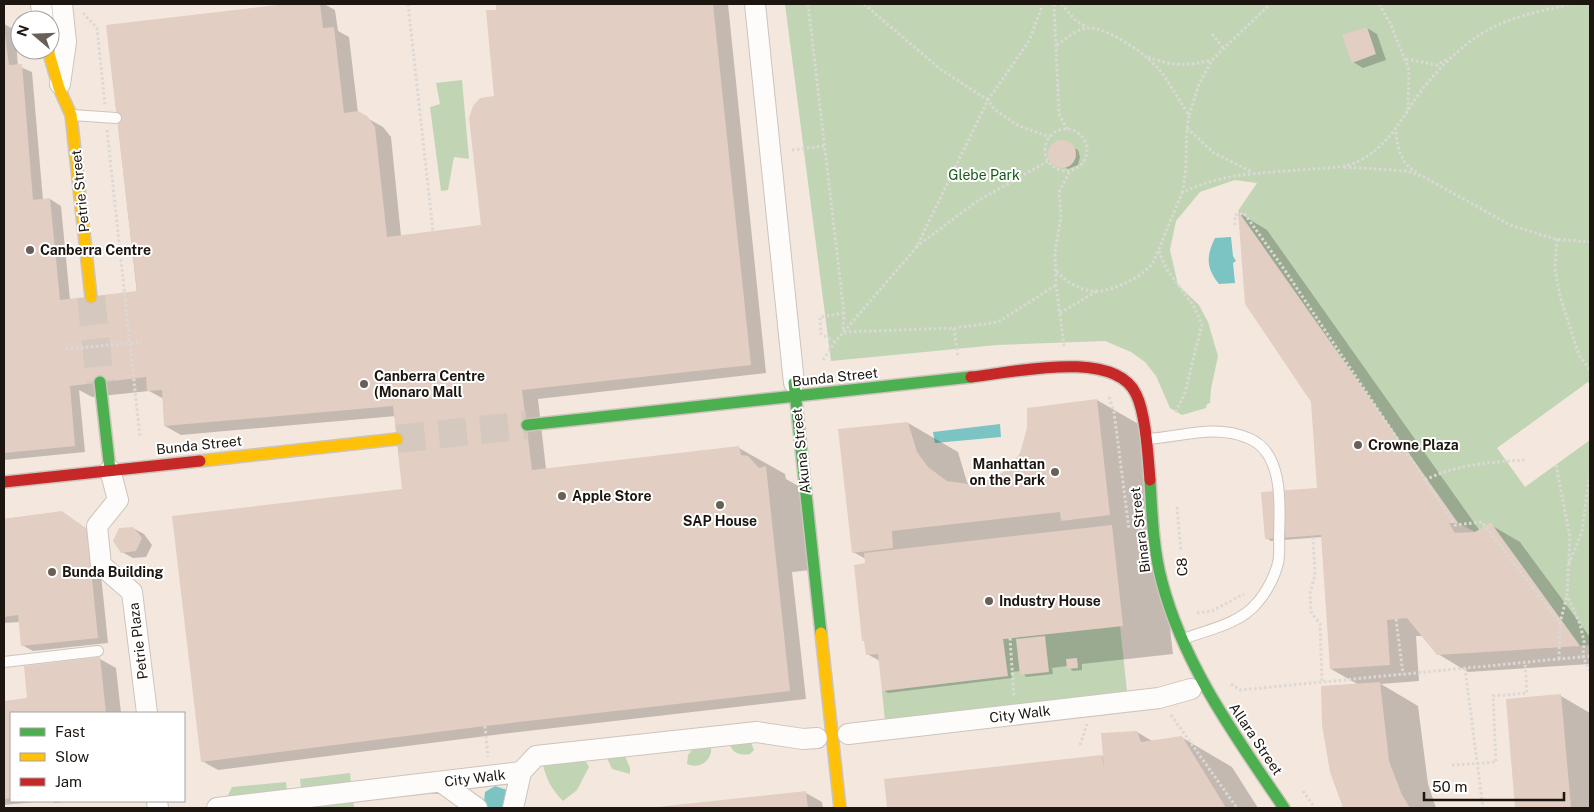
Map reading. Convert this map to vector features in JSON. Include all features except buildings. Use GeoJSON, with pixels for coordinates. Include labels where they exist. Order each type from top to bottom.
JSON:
{"type":"FeatureCollection","features":[{"type":"Feature","properties":{"kind":"street"},"geometry":{"type":"LineString","coordinates":[[59,88],[66,42],[62,4]]}},
{"type":"Feature","properties":{"kind":"street","name":"Akuna Street"},"geometry":{"type":"LineString","coordinates":[[755,4],[840,808]]}},
{"type":"Feature","properties":{"kind":"street","name":"Petrie Street"},"geometry":{"type":"LineString","coordinates":[[51,60],[59,88],[71,115],[91,297]]}},
{"type":"Feature","properties":{"kind":"street","name":"Bunda Street"},"geometry":{"type":"LineString","coordinates":[[527,425],[795,389],[1086,365],[1106,368],[1124,377],[1136,394]]}},
{"type":"Feature","properties":{"kind":"street"},"geometry":{"type":"LineString","coordinates":[[100,382],[110,470]]}},
{"type":"Feature","properties":{"kind":"street","name":"Binara Street"},"geometry":{"type":"LineString","coordinates":[[1136,394],[1146,439],[1154,537],[1161,581],[1198,687]]}},
{"type":"Feature","properties":{"kind":"street","name":"Bunda Street"},"geometry":{"type":"LineString","coordinates":[[4,482],[397,439]]}},
{"type":"Feature","properties":{"kind":"street","name":"Petrie Plaza"},"geometry":{"type":"LineString","coordinates":[[110,470],[118,500],[97,526],[101,565],[132,592],[146,712]]}},
{"type":"Feature","properties":{"kind":"street","name":"City Walk"},"geometry":{"type":"LineString","coordinates":[[848,734],[1159,698],[1198,687]]}},
{"type":"Feature","properties":{"kind":"street","name":"Allara Street"},"geometry":{"type":"LineString","coordinates":[[1198,687],[1213,702],[1284,808]]}},
{"type":"Feature","properties":{"kind":"street","name":"City Walk"},"geometry":{"type":"LineString","coordinates":[[217,808],[521,772],[536,756],[757,732],[803,739],[817,738]]}},
{"type":"Feature","properties":{"kind":"street"},"geometry":{"type":"LineString","coordinates":[[513,808],[521,772]]}},
{"type":"Feature","properties":{"kind":"street"},"geometry":{"type":"LineString","coordinates":[[441,782],[477,808]]}},
{"type":"Feature","properties":{"kind":"lane"},"geometry":{"type":"LineString","coordinates":[[71,115],[111,117]]}},
{"type":"Feature","properties":{"kind":"lane"},"geometry":{"type":"LineString","coordinates":[[1146,439],[1214,431],[1233,433],[1257,443],[1270,459],[1277,478],[1280,520],[1278,562],[1268,586],[1257,604],[1240,617],[1182,639]]}},
{"type":"Feature","properties":{"kind":"lane"},"geometry":{"type":"LineString","coordinates":[[4,662],[98,651]]}},
{"type":"Feature","properties":{"kind":"path"},"geometry":{"type":"LineString","coordinates":[[408,4],[432,231]]}},
{"type":"Feature","properties":{"kind":"path"},"geometry":{"type":"LineString","coordinates":[[808,4],[844,313],[843,332]]}},
{"type":"Feature","properties":{"kind":"path"},"geometry":{"type":"LineString","coordinates":[[864,4],[940,69],[988,100],[995,110],[1019,126],[1050,137]]}},
{"type":"Feature","properties":{"kind":"path"},"geometry":{"type":"LineString","coordinates":[[916,248],[988,100],[1029,42],[1043,4]]}},
{"type":"Feature","properties":{"kind":"path"},"geometry":{"type":"LineString","coordinates":[[1054,4],[1059,114],[1067,128]]}},
{"type":"Feature","properties":{"kind":"path"},"geometry":{"type":"LineString","coordinates":[[1062,4],[1076,21],[1087,28],[1116,37],[1129,44],[1142,55],[1164,75],[1173,93],[1190,115]]}},
{"type":"Feature","properties":{"kind":"path"},"geometry":{"type":"LineString","coordinates":[[1060,313],[1098,291],[1146,272],[1159,251],[1182,194],[1186,176],[1187,128],[1199,84],[1212,60],[1270,4]]}},
{"type":"Feature","properties":{"kind":"path"},"geometry":{"type":"LineString","coordinates":[[1379,4],[1391,25],[1406,59],[1410,82],[1408,111]]}},
{"type":"Feature","properties":{"kind":"path"},"geometry":{"type":"LineString","coordinates":[[1406,59],[1415,62],[1437,64],[1448,59],[1486,32],[1504,22],[1570,4]]}},
{"type":"Feature","properties":{"kind":"path"},"geometry":{"type":"LineString","coordinates":[[83,12],[97,28],[111,117],[140,437]]}},
{"type":"Feature","properties":{"kind":"path"},"geometry":{"type":"LineString","coordinates":[[1057,45],[1071,35],[1087,28]]}},
{"type":"Feature","properties":{"kind":"path"},"geometry":{"type":"LineString","coordinates":[[1212,34],[1224,49]]}},
{"type":"Feature","properties":{"kind":"path"},"geometry":{"type":"LineString","coordinates":[[1142,55],[1163,63],[1186,66],[1212,60]]}},
{"type":"Feature","properties":{"kind":"path"},"geometry":{"type":"LineString","coordinates":[[1341,166],[1359,161],[1381,146],[1396,131],[1408,111],[1448,59]]}},
{"type":"Feature","properties":{"kind":"path"},"geometry":{"type":"LineString","coordinates":[[1066,367],[1056,285],[1055,253],[1061,216],[1059,192],[1070,171],[1082,164],[1088,152],[1084,138],[1080,133],[1067,128],[1054,132],[1045,149],[1048,161],[1058,169],[1070,171]]}},
{"type":"Feature","properties":{"kind":"path"},"geometry":{"type":"LineString","coordinates":[[1187,128],[1214,152],[1252,172]]}},
{"type":"Feature","properties":{"kind":"path"},"geometry":{"type":"LineString","coordinates":[[1396,131],[1396,141],[1406,164],[1424,177],[1510,225],[1557,239],[1590,242]]}},
{"type":"Feature","properties":{"kind":"path"},"geometry":{"type":"LineString","coordinates":[[792,150],[824,146]]}},
{"type":"Feature","properties":{"kind":"path"},"geometry":{"type":"LineString","coordinates":[[823,360],[843,332],[916,248],[976,202],[1048,161]]}},
{"type":"Feature","properties":{"kind":"path"},"geometry":{"type":"LineString","coordinates":[[1182,194],[1210,182],[1252,172],[1268,173],[1341,166],[1407,171],[1424,177]]}},
{"type":"Feature","properties":{"kind":"path"},"geometry":{"type":"LineString","coordinates":[[1235,226],[1235,215],[1244,213],[1284,269],[1455,525],[1482,522],[1560,623]]}},
{"type":"Feature","properties":{"kind":"path"},"geometry":{"type":"LineString","coordinates":[[1557,239],[1555,270],[1560,296],[1579,355],[1590,370]]}},
{"type":"Feature","properties":{"kind":"path"},"geometry":{"type":"LineString","coordinates":[[1159,251],[1166,268],[1194,305],[1202,324],[1185,393],[1175,413]]}},
{"type":"Feature","properties":{"kind":"path"},"geometry":{"type":"LineString","coordinates":[[1057,271],[1063,280],[1098,291]]}},
{"type":"Feature","properties":{"kind":"path"},"geometry":{"type":"LineString","coordinates":[[843,332],[954,328],[998,322],[1056,285]]}},
{"type":"Feature","properties":{"kind":"path"},"geometry":{"type":"LineString","coordinates":[[835,342],[821,334],[820,317],[844,313]]}},
{"type":"Feature","properties":{"kind":"path"},"geometry":{"type":"LineString","coordinates":[[954,328],[956,344]]}},
{"type":"Feature","properties":{"kind":"path"},"geometry":{"type":"LineString","coordinates":[[66,350],[142,342]]}},
{"type":"Feature","properties":{"kind":"path"},"geometry":{"type":"LineString","coordinates":[[1425,480],[1445,470],[1483,462],[1527,460]]}},
{"type":"Feature","properties":{"kind":"path"},"geometry":{"type":"LineString","coordinates":[[1556,465],[1570,537],[1567,595],[1560,623],[1560,659]]}},
{"type":"Feature","properties":{"kind":"path"},"geometry":{"type":"LineString","coordinates":[[1568,567],[1582,531],[1590,472]]}},
{"type":"Feature","properties":{"kind":"path","name":"C8"},"geometry":{"type":"LineString","coordinates":[[1176,502],[1182,559]]}},
{"type":"Feature","properties":{"kind":"path"},"geometry":{"type":"LineString","coordinates":[[1313,537],[1315,575],[1310,593],[1311,612],[1320,624],[1322,682]]}},
{"type":"Feature","properties":{"kind":"path"},"geometry":{"type":"LineString","coordinates":[[1196,613],[1212,611],[1224,606],[1251,589]]}},
{"type":"Feature","properties":{"kind":"path"},"geometry":{"type":"LineString","coordinates":[[1567,595],[1580,624],[1584,641],[1583,657],[1590,671]]}},
{"type":"Feature","properties":{"kind":"path"},"geometry":{"type":"LineString","coordinates":[[1396,619],[1403,674]]}},
{"type":"Feature","properties":{"kind":"path"},"geometry":{"type":"LineString","coordinates":[[1010,638],[1015,714]]}},
{"type":"Feature","properties":{"kind":"path"},"geometry":{"type":"LineString","coordinates":[[1240,690],[1590,656]]}},
{"type":"Feature","properties":{"kind":"path"},"geometry":{"type":"LineString","coordinates":[[1452,765],[1496,762],[1493,696],[1527,693],[1525,662]]}},
{"type":"Feature","properties":{"kind":"path"},"geometry":{"type":"LineString","coordinates":[[1465,668],[1483,808]]}},
{"type":"Feature","properties":{"kind":"path"},"geometry":{"type":"LineString","coordinates":[[1159,698],[1237,808]]}},
{"type":"Feature","properties":{"kind":"path"},"geometry":{"type":"LineString","coordinates":[[485,726],[490,776]]}},
{"type":"Feature","properties":{"kind":"path"},"geometry":{"type":"LineString","coordinates":[[1080,745],[1086,730]]}},
{"type":"Feature","properties":{"kind":"path"},"geometry":{"type":"LineString","coordinates":[[1298,784],[1315,808]]}},
{"type":"Feature","properties":{"kind":"green space","name":"Glebe Park"},"geometry":{"type":"Polygon","coordinates":[[[785,4],[1590,4],[1590,385],[1588,382],[1497,448],[1525,487],[1590,440],[1590,645],[1580,646],[1491,523],[1475,532],[1458,523],[1238,211],[1257,183],[1235,180],[1200,192],[1176,221],[1170,250],[1178,285],[1199,305],[1208,322],[1218,356],[1210,403],[1207,404],[1206,408],[1182,415],[1170,408],[1156,376],[1145,362],[1131,352],[1105,341],[997,345],[831,361],[785,4]]]}},
{"type":"Feature","properties":{"kind":"green space"},"geometry":{"type":"Polygon","coordinates":[[[462,80],[469,159],[454,157],[448,190],[441,191],[430,107],[440,104],[436,83],[462,80]]]}},
{"type":"Feature","properties":{"kind":"green space"},"geometry":{"type":"Polygon","coordinates":[[[1120,626],[1127,691],[885,721],[882,691],[1007,676],[1003,639],[1120,626]]]}},
{"type":"Feature","properties":{"kind":"green space"},"geometry":{"type":"Polygon","coordinates":[[[749,738],[754,750],[750,754],[742,755],[736,753],[729,742],[749,738]]]}},
{"type":"Feature","properties":{"kind":"green space"},"geometry":{"type":"Polygon","coordinates":[[[711,746],[710,756],[701,765],[692,766],[687,764],[688,755],[694,747],[711,746]]]}},
{"type":"Feature","properties":{"kind":"green space"},"geometry":{"type":"Polygon","coordinates":[[[624,753],[630,768],[630,774],[612,769],[606,756],[624,753]]]}},
{"type":"Feature","properties":{"kind":"green space"},"geometry":{"type":"Polygon","coordinates":[[[542,760],[581,760],[587,763],[589,767],[577,790],[563,801],[549,782],[542,760]]]}},
{"type":"Feature","properties":{"kind":"green space"},"geometry":{"type":"Polygon","coordinates":[[[350,773],[354,808],[303,808],[300,779],[350,773]]]}},
{"type":"Feature","properties":{"kind":"green space"},"geometry":{"type":"Polygon","coordinates":[[[286,782],[289,808],[215,808],[213,798],[227,797],[232,787],[286,782]]]}},
{"type":"Feature","properties":{"kind":"water"},"geometry":{"type":"Polygon","coordinates":[[[1231,237],[1233,256],[1236,261],[1233,263],[1235,283],[1219,284],[1210,267],[1210,251],[1215,238],[1231,237]]]}},
{"type":"Feature","properties":{"kind":"water"},"geometry":{"type":"Polygon","coordinates":[[[1000,424],[1001,437],[935,443],[933,432],[1000,424]]]}},
{"type":"Feature","properties":{"kind":"water"},"geometry":{"type":"Polygon","coordinates":[[[495,786],[507,790],[506,808],[487,808],[484,802],[485,792],[495,786]]]}},
{"type":"Feature","properties":{"kind":"tunnel"},"geometry":{"type":"LineString","coordinates":[[91,297],[100,382]]}},
{"type":"Feature","properties":{"kind":"tunnel"},"geometry":{"type":"LineString","coordinates":[[397,439],[527,425]]}},
{"type":"Feature","properties":{"kind":"traffic: fast"},"geometry":{"type":"LineString","coordinates":[[527,425],[971,377]]}},
{"type":"Feature","properties":{"kind":"traffic: fast"},"geometry":{"type":"LineString","coordinates":[[100,382],[110,470]]}},
{"type":"Feature","properties":{"kind":"traffic: fast"},"geometry":{"type":"LineString","coordinates":[[794,383],[821,633]]}},
{"type":"Feature","properties":{"kind":"traffic: fast"},"geometry":{"type":"LineString","coordinates":[[1150,480],[1153,531],[1159,570],[1172,613],[1184,643],[1213,700],[1284,808]]}},
{"type":"Feature","properties":{"kind":"traffic: slow"},"geometry":{"type":"LineString","coordinates":[[51,60],[59,88],[71,115],[91,297]]}},
{"type":"Feature","properties":{"kind":"traffic: slow"},"geometry":{"type":"LineString","coordinates":[[200,461],[397,439]]}},
{"type":"Feature","properties":{"kind":"traffic: slow"},"geometry":{"type":"LineString","coordinates":[[821,633],[840,808]]}},
{"type":"Feature","properties":{"kind":"traffic: jam"},"geometry":{"type":"LineString","coordinates":[[971,377],[1035,368],[1085,367],[1107,371],[1124,380],[1136,394],[1142,413],[1150,480]]}},
{"type":"Feature","properties":{"kind":"traffic: jam"},"geometry":{"type":"LineString","coordinates":[[4,482],[200,461]]}},
{"type":"Feature","properties":{"kind":"place","name":"Canberra Centre"},"geometry":{"type":"Point","coordinates":[30,250]}},
{"type":"Feature","properties":{"kind":"place","name":"Canberra Centre (Monaro Mall"},"geometry":{"type":"Point","coordinates":[364,384]}},
{"type":"Feature","properties":{"kind":"place","name":"Crowne Plaza"},"geometry":{"type":"Point","coordinates":[1358,445]}},
{"type":"Feature","properties":{"kind":"place","name":"Manhattan on the Park"},"geometry":{"type":"Point","coordinates":[1055,472]}},
{"type":"Feature","properties":{"kind":"place","name":"Apple Store"},"geometry":{"type":"Point","coordinates":[562,496]}},
{"type":"Feature","properties":{"kind":"place","name":"SAP House"},"geometry":{"type":"Point","coordinates":[720,505]}},
{"type":"Feature","properties":{"kind":"place","name":"Bunda Building"},"geometry":{"type":"Point","coordinates":[52,572]}},
{"type":"Feature","properties":{"kind":"place","name":"Industry House"},"geometry":{"type":"Point","coordinates":[989,601]}}]}
